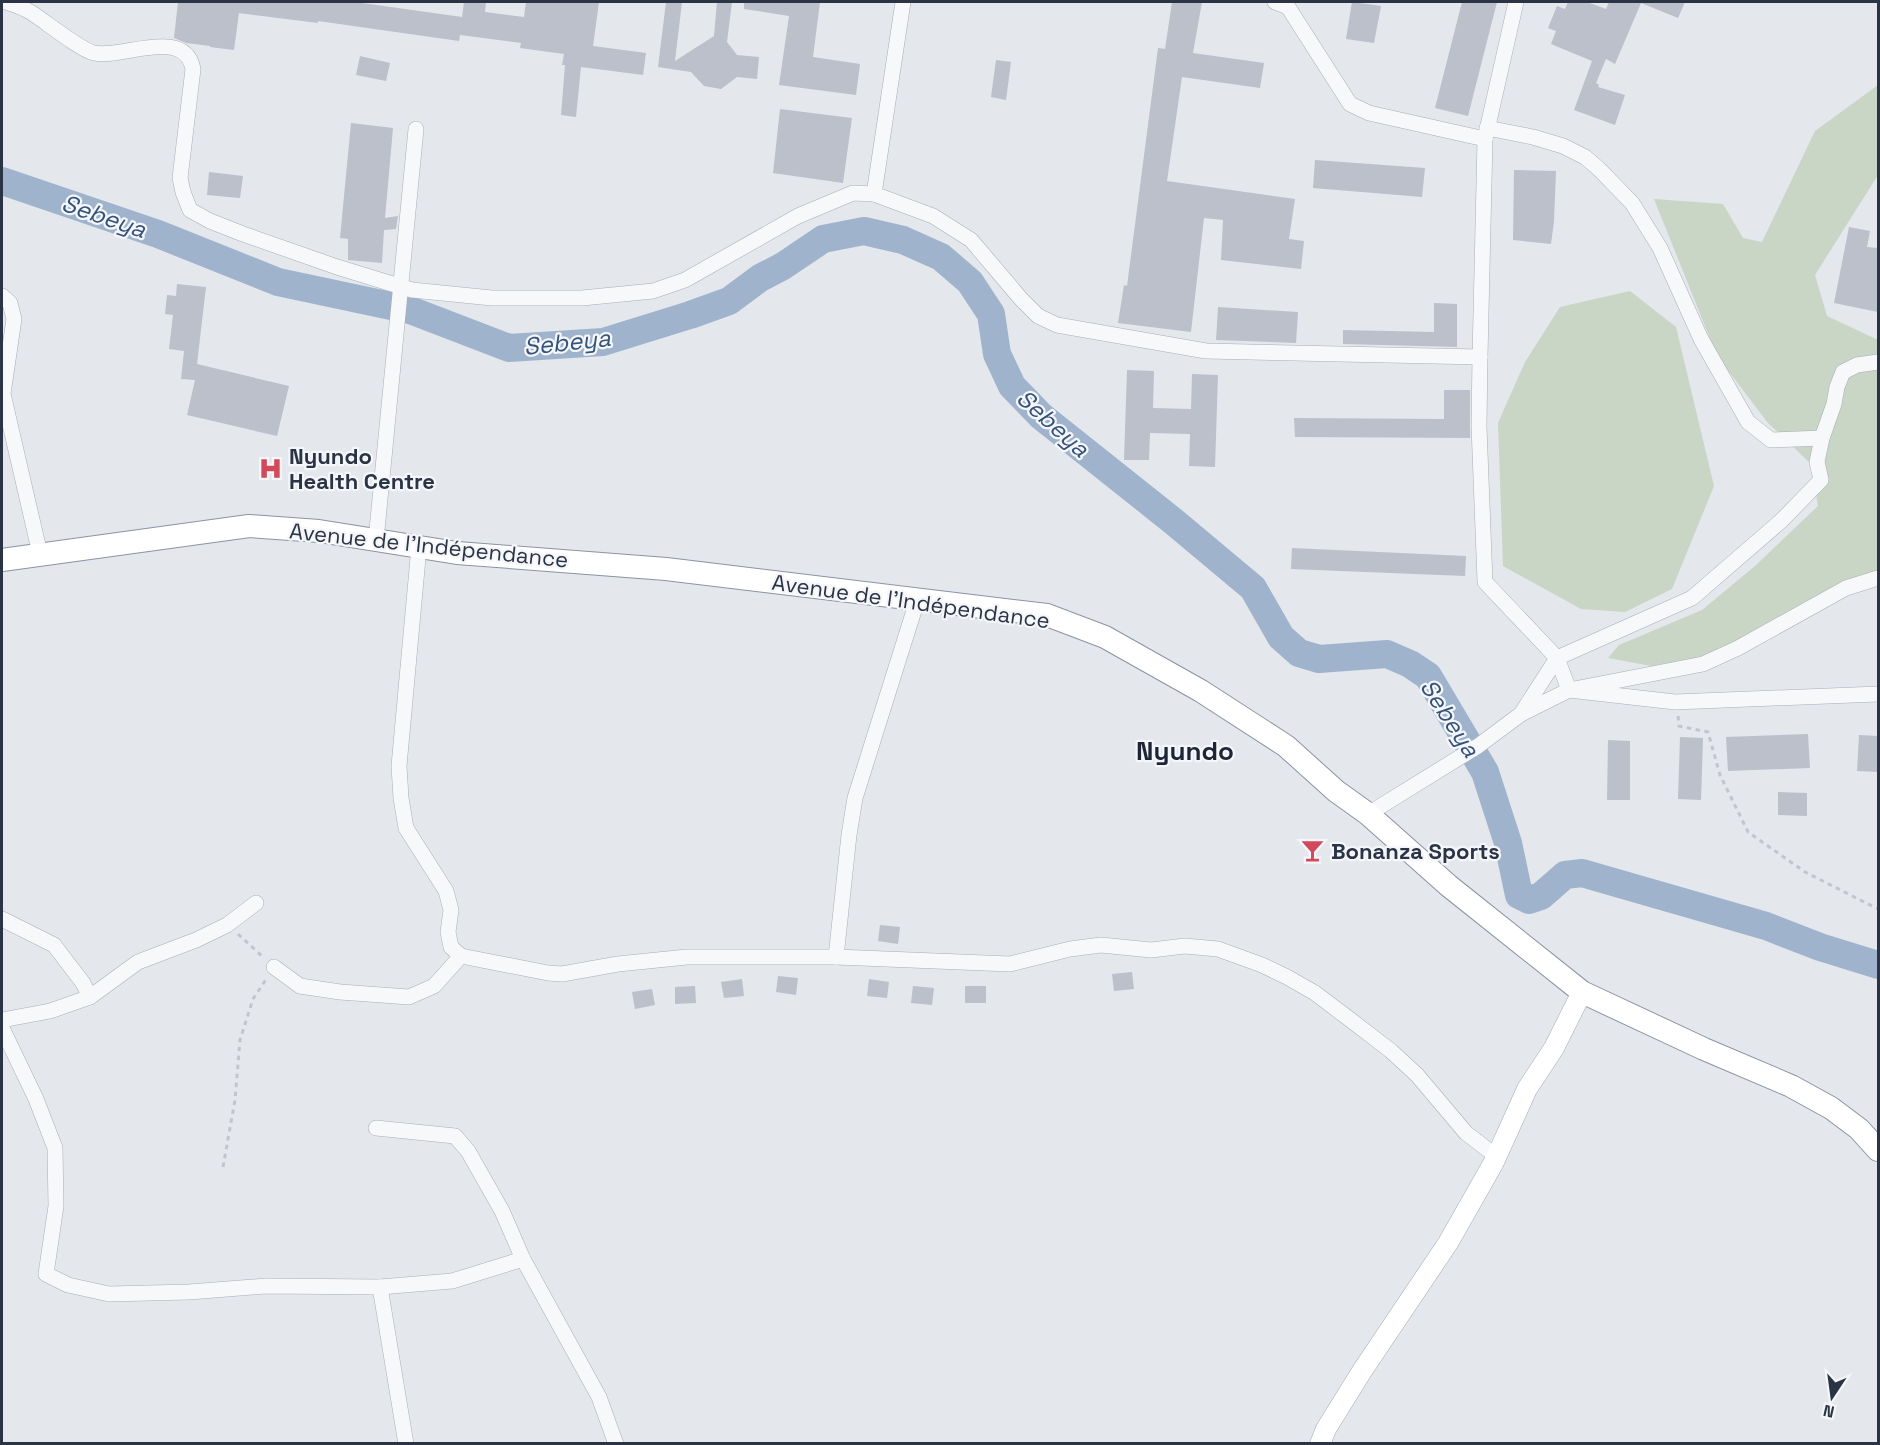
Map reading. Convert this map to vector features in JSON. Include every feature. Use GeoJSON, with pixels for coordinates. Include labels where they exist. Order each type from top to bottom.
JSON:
{"type":"FeatureCollection","features":[{"type":"Feature","properties":{"kind":"highway","name":"Avenue de l'Indépendance"},"geometry":{"type":"LineString","coordinates":[[2,560],[249,526],[319,531],[457,553],[666,569],[1047,615],[1105,637],[1202,691],[1286,746],[1336,791],[1368,814],[1449,886],[1582,992],[1704,1049],[1791,1086],[1831,1108],[1859,1129],[1878,1150]]}},
{"type":"Feature","properties":{"kind":"main road"},"geometry":{"type":"LineString","coordinates":[[1320,1443],[1326,1429],[1362,1371],[1448,1243],[1496,1156],[1522,1099],[1554,1048],[1582,992]]}},
{"type":"Feature","properties":{"kind":"street"},"geometry":{"type":"LineString","coordinates":[[6,2],[29,11],[93,53],[166,47],[184,50],[191,58],[193,69],[180,178],[190,210],[210,221],[338,267],[400,293],[412,290],[492,298],[582,298],[653,291],[686,280],[798,216],[853,193],[874,194],[933,216],[971,240],[1029,307],[1038,316],[1057,326],[1206,351],[1480,357]]}},
{"type":"Feature","properties":{"kind":"street"},"geometry":{"type":"LineString","coordinates":[[874,194],[903,2]]}},
{"type":"Feature","properties":{"kind":"street"},"geometry":{"type":"LineString","coordinates":[[1275,2],[1288,7],[1350,104],[1357,109],[1486,134],[1533,137],[1563,146],[1585,157],[1632,203],[1660,248],[1701,339],[1748,422],[1771,440],[1822,438]]}},
{"type":"Feature","properties":{"kind":"street"},"geometry":{"type":"LineString","coordinates":[[1516,2],[1486,134],[1479,426],[1485,582],[1557,658],[1569,690]]}},
{"type":"Feature","properties":{"kind":"street"},"geometry":{"type":"LineString","coordinates":[[376,540],[416,129]]}},
{"type":"Feature","properties":{"kind":"street"},"geometry":{"type":"LineString","coordinates":[[2,296],[10,303],[14,319],[3,394],[40,554]]}},
{"type":"Feature","properties":{"kind":"street"},"geometry":{"type":"LineString","coordinates":[[1521,714],[1557,658],[1692,598],[1765,536],[1821,480],[1817,462],[1822,438],[1843,372],[1857,366],[1878,362]]}},
{"type":"Feature","properties":{"kind":"street"},"geometry":{"type":"LineString","coordinates":[[419,547],[399,766],[401,798],[406,828],[446,891],[451,910],[448,932],[451,947],[461,956],[548,974],[562,974],[618,964],[687,957],[836,957],[1010,964],[1070,948],[1101,945],[1150,950],[1185,946],[1218,950],[1262,965],[1287,977],[1343,1014],[1391,1051],[1417,1075],[1466,1133],[1496,1156]]}},
{"type":"Feature","properties":{"kind":"street"},"geometry":{"type":"LineString","coordinates":[[1368,814],[1478,746],[1521,714],[1569,690],[1702,664],[1738,648],[1846,588],[1878,578]]}},
{"type":"Feature","properties":{"kind":"street"},"geometry":{"type":"LineString","coordinates":[[836,957],[855,798],[917,601]]}},
{"type":"Feature","properties":{"kind":"street"},"geometry":{"type":"LineString","coordinates":[[1569,690],[1675,702],[1878,694]]}},
{"type":"Feature","properties":{"kind":"street"},"geometry":{"type":"LineString","coordinates":[[2,1020],[50,1011],[90,998],[138,962],[196,940],[227,925],[256,903]]}},
{"type":"Feature","properties":{"kind":"street"},"geometry":{"type":"LineString","coordinates":[[2,920],[54,945],[83,983],[90,998]]}},
{"type":"Feature","properties":{"kind":"street"},"geometry":{"type":"LineString","coordinates":[[274,967],[300,986],[340,992],[409,996],[434,986],[461,956]]}},
{"type":"Feature","properties":{"kind":"street"},"geometry":{"type":"LineString","coordinates":[[2,1028],[36,1099],[55,1148],[56,1206],[46,1275],[68,1285],[109,1294],[189,1292],[266,1286],[380,1287],[452,1281],[523,1259]]}},
{"type":"Feature","properties":{"kind":"street"},"geometry":{"type":"LineString","coordinates":[[376,1128],[455,1136],[468,1151],[502,1210],[523,1259],[599,1397],[616,1443]]}},
{"type":"Feature","properties":{"kind":"street"},"geometry":{"type":"LineString","coordinates":[[380,1287],[406,1443]]}},
{"type":"Feature","properties":{"kind":"path"},"geometry":{"type":"LineString","coordinates":[[1675,702],[1679,726],[1708,732],[1720,775],[1748,832],[1805,872],[1878,909]]}},
{"type":"Feature","properties":{"kind":"path"},"geometry":{"type":"LineString","coordinates":[[223,1167],[235,1100],[240,1040],[253,999],[274,967],[227,925]]}},
{"type":"Feature","properties":{"kind":"green space"},"geometry":{"type":"Polygon","coordinates":[[[1878,85],[1878,175],[1815,275],[1827,316],[1878,338],[1878,577],[1708,656],[1651,666],[1608,658],[1619,645],[1702,610],[1755,566],[1818,506],[1811,464],[1768,423],[1717,356],[1654,199],[1723,204],[1743,238],[1762,242],[1815,131],[1878,85]]]}},
{"type":"Feature","properties":{"kind":"green space"},"geometry":{"type":"Polygon","coordinates":[[[1630,291],[1676,327],[1714,486],[1672,589],[1625,612],[1581,609],[1503,566],[1498,423],[1525,362],[1560,307],[1630,291]]]}},
{"type":"Feature","properties":{"kind":"building"},"geometry":{"type":"Polygon","coordinates":[[[178,2],[355,2],[462,17],[464,2],[486,2],[485,12],[524,17],[526,2],[599,2],[593,46],[646,53],[643,75],[581,67],[576,117],[561,115],[564,54],[520,48],[521,43],[460,35],[459,41],[318,21],[318,23],[239,13],[234,50],[210,47],[186,43],[174,38],[178,2]]]}},
{"type":"Feature","properties":{"kind":"building"},"geometry":{"type":"Polygon","coordinates":[[[666,2],[682,2],[675,61],[714,36],[717,2],[732,2],[727,42],[737,55],[759,57],[757,79],[737,77],[721,89],[704,86],[691,72],[658,67],[666,2]]]}},
{"type":"Feature","properties":{"kind":"building"},"geometry":{"type":"Polygon","coordinates":[[[744,2],[820,2],[813,57],[860,64],[856,95],[779,85],[789,16],[744,9],[744,2]]]}},
{"type":"Feature","properties":{"kind":"building"},"geometry":{"type":"Polygon","coordinates":[[[1172,2],[1202,2],[1193,53],[1264,63],[1260,88],[1182,77],[1167,181],[1295,199],[1289,239],[1304,241],[1301,269],[1221,260],[1223,220],[1204,218],[1191,332],[1118,323],[1124,285],[1127,286],[1158,48],[1165,49],[1172,2]]]}},
{"type":"Feature","properties":{"kind":"building"},"geometry":{"type":"Polygon","coordinates":[[[1352,2],[1381,6],[1374,43],[1346,39],[1352,2]]]}},
{"type":"Feature","properties":{"kind":"building"},"geometry":{"type":"Polygon","coordinates":[[[1462,2],[1497,2],[1468,116],[1435,108],[1462,2]]]}},
{"type":"Feature","properties":{"kind":"building"},"geometry":{"type":"Polygon","coordinates":[[[1568,2],[1587,2],[1606,9],[1609,2],[1685,2],[1678,18],[1641,3],[1615,64],[1606,59],[1596,83],[1598,87],[1625,95],[1615,125],[1574,110],[1592,61],[1551,44],[1556,31],[1548,28],[1557,6],[1565,9],[1568,2]]]}},
{"type":"Feature","properties":{"kind":"building"},"geometry":{"type":"Polygon","coordinates":[[[360,56],[390,63],[386,81],[356,75],[360,56]]]}},
{"type":"Feature","properties":{"kind":"building"},"geometry":{"type":"Polygon","coordinates":[[[996,60],[1011,62],[1006,100],[991,97],[996,60]]]}},
{"type":"Feature","properties":{"kind":"building"},"geometry":{"type":"Polygon","coordinates":[[[780,109],[852,118],[843,183],[773,173],[780,109]]]}},
{"type":"Feature","properties":{"kind":"building"},"geometry":{"type":"Polygon","coordinates":[[[351,123],[393,128],[385,218],[398,216],[396,229],[384,230],[382,263],[348,260],[348,239],[340,238],[351,123]]]}},
{"type":"Feature","properties":{"kind":"building"},"geometry":{"type":"Polygon","coordinates":[[[1315,160],[1425,168],[1422,197],[1313,188],[1315,160]]]}},
{"type":"Feature","properties":{"kind":"building"},"geometry":{"type":"Polygon","coordinates":[[[1514,170],[1556,171],[1551,244],[1513,240],[1514,170]]]}},
{"type":"Feature","properties":{"kind":"building"},"geometry":{"type":"Polygon","coordinates":[[[209,172],[243,176],[240,198],[207,195],[209,172]]]}},
{"type":"Feature","properties":{"kind":"building"},"geometry":{"type":"Polygon","coordinates":[[[1849,227],[1870,231],[1867,247],[1878,248],[1878,312],[1834,303],[1849,227]]]}},
{"type":"Feature","properties":{"kind":"building"},"geometry":{"type":"Polygon","coordinates":[[[177,284],[206,287],[197,364],[289,386],[277,436],[187,415],[195,380],[181,379],[184,351],[169,349],[173,315],[165,314],[167,295],[176,296],[177,284]]]}},
{"type":"Feature","properties":{"kind":"building"},"geometry":{"type":"Polygon","coordinates":[[[1434,303],[1457,304],[1457,347],[1343,344],[1343,330],[1434,332],[1434,303]]]}},
{"type":"Feature","properties":{"kind":"building"},"geometry":{"type":"Polygon","coordinates":[[[1218,307],[1298,312],[1296,343],[1216,340],[1218,307]]]}},
{"type":"Feature","properties":{"kind":"building"},"geometry":{"type":"Polygon","coordinates":[[[1127,370],[1154,371],[1153,408],[1191,409],[1192,374],[1218,375],[1215,467],[1189,466],[1190,434],[1150,433],[1149,460],[1124,460],[1127,370]]]}},
{"type":"Feature","properties":{"kind":"building"},"geometry":{"type":"Polygon","coordinates":[[[1444,390],[1470,390],[1470,438],[1295,437],[1294,418],[1444,419],[1444,390]]]}},
{"type":"Feature","properties":{"kind":"building"},"geometry":{"type":"Polygon","coordinates":[[[1292,548],[1466,556],[1465,576],[1291,569],[1292,548]]]}},
{"type":"Feature","properties":{"kind":"building"},"geometry":{"type":"Polygon","coordinates":[[[1808,734],[1810,768],[1728,771],[1726,737],[1808,734]]]}},
{"type":"Feature","properties":{"kind":"building"},"geometry":{"type":"Polygon","coordinates":[[[1859,735],[1878,736],[1878,772],[1857,771],[1859,735]]]}},
{"type":"Feature","properties":{"kind":"building"},"geometry":{"type":"Polygon","coordinates":[[[1680,737],[1703,738],[1701,800],[1678,799],[1680,737]]]}},
{"type":"Feature","properties":{"kind":"building"},"geometry":{"type":"Polygon","coordinates":[[[1608,740],[1630,741],[1630,800],[1607,800],[1608,740]]]}},
{"type":"Feature","properties":{"kind":"building"},"geometry":{"type":"Polygon","coordinates":[[[1778,792],[1807,793],[1807,816],[1778,815],[1778,792]]]}},
{"type":"Feature","properties":{"kind":"building"},"geometry":{"type":"Polygon","coordinates":[[[880,925],[900,927],[898,944],[878,941],[880,925]]]}},
{"type":"Feature","properties":{"kind":"building"},"geometry":{"type":"Polygon","coordinates":[[[1132,972],[1134,989],[1114,991],[1112,974],[1132,972]]]}},
{"type":"Feature","properties":{"kind":"building"},"geometry":{"type":"Polygon","coordinates":[[[778,976],[798,978],[796,995],[776,992],[778,976]]]}},
{"type":"Feature","properties":{"kind":"building"},"geometry":{"type":"Polygon","coordinates":[[[742,979],[744,996],[724,998],[721,982],[742,979]]]}},
{"type":"Feature","properties":{"kind":"building"},"geometry":{"type":"Polygon","coordinates":[[[869,979],[889,982],[887,998],[867,996],[869,979]]]}},
{"type":"Feature","properties":{"kind":"building"},"geometry":{"type":"Polygon","coordinates":[[[695,986],[696,1003],[675,1004],[675,987],[695,986]]]}},
{"type":"Feature","properties":{"kind":"building"},"geometry":{"type":"Polygon","coordinates":[[[913,986],[934,988],[932,1005],[911,1003],[913,986]]]}},
{"type":"Feature","properties":{"kind":"building"},"geometry":{"type":"Polygon","coordinates":[[[965,986],[986,986],[986,1003],[965,1003],[965,986]]]}},
{"type":"Feature","properties":{"kind":"building"},"geometry":{"type":"Polygon","coordinates":[[[652,989],[655,1005],[635,1009],[632,992],[652,989]]]}},
{"type":"Feature","properties":{"kind":"waterway","name":"Sebeya"},"geometry":{"type":"LineString","coordinates":[[2,181],[158,234],[278,282],[410,310],[509,348],[603,342],[690,315],[729,301],[760,278],[783,266],[823,239],[864,231],[903,240],[941,257],[970,282],[991,314],[997,354],[1012,386],[1041,416],[1253,588],[1281,637],[1299,653],[1319,659],[1387,654],[1410,664],[1428,676],[1485,772],[1508,843],[1519,895],[1529,900],[1541,896],[1565,875],[1582,873],[1766,926],[1820,947],[1878,965]]}},
{"type":"Feature","properties":{"kind":"place","name":"Nyundo Health Centre"},"geometry":{"type":"Point","coordinates":[271,469]}},
{"type":"Feature","properties":{"kind":"place","name":"Bonanza Sports"},"geometry":{"type":"Point","coordinates":[1313,851]}},
{"type":"Feature","properties":{"kind":"district","name":"Nyundo"},"geometry":{"type":"Point","coordinates":[1185,751]}}]}
